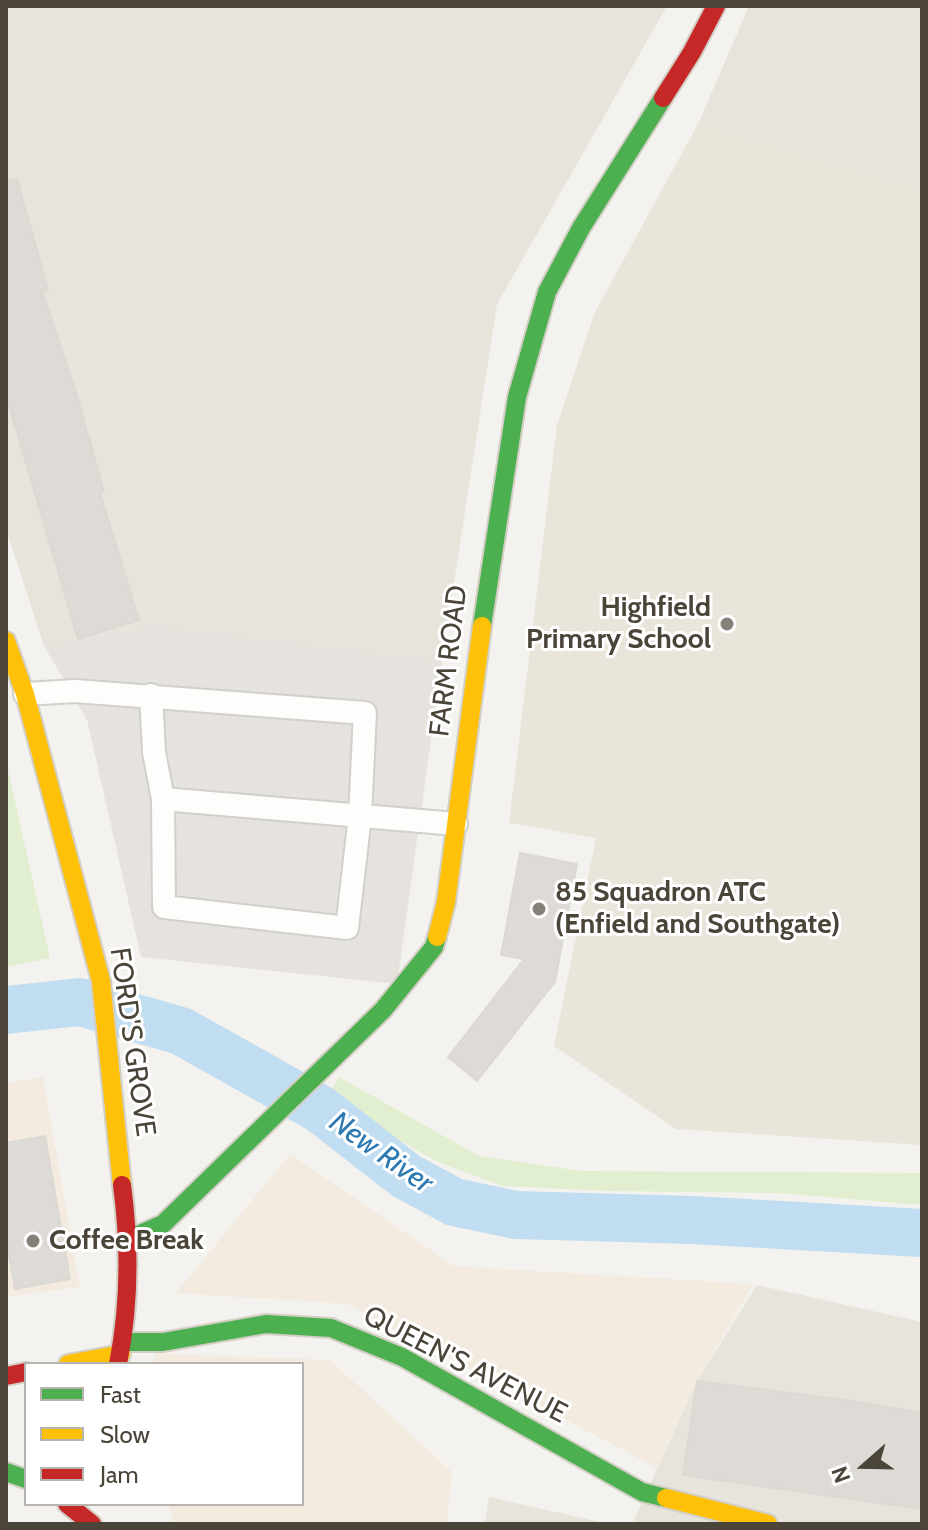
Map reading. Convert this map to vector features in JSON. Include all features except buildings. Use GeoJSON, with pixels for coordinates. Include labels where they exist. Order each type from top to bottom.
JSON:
{"type":"FeatureCollection","features":[{"type":"Feature","properties":{"kind":"street","name":"FARM ROAD"},"geometry":{"type":"LineString","coordinates":[[129,1239],[163,1224],[383,1010],[434,947],[446,902],[489,576],[517,397],[547,292],[581,228],[692,52],[716,6]]}},
{"type":"Feature","properties":{"kind":"street","name":"FORD'S GROVE"},"geometry":{"type":"LineString","coordinates":[[6,641],[25,694],[101,981],[129,1239],[121,1353]]}},
{"type":"Feature","properties":{"kind":"street","name":"QUEEN'S AVENUE"},"geometry":{"type":"LineString","coordinates":[[78,1362],[163,1342],[266,1324],[331,1328],[402,1357],[642,1492],[768,1524]]}},
{"type":"Feature","properties":{"kind":"street"},"geometry":{"type":"LineString","coordinates":[[72,1510],[92,1524]]}},
{"type":"Feature","properties":{"kind":"lane"},"geometry":{"type":"LineString","coordinates":[[25,694],[75,691],[151,695],[365,713],[360,816],[347,928],[164,907],[163,799],[154,752],[151,695]]}},
{"type":"Feature","properties":{"kind":"lane"},"geometry":{"type":"LineString","coordinates":[[163,799],[456,824]]}},
{"type":"Feature","properties":{"kind":"shaded area"},"geometry":{"type":"Polygon","coordinates":[[[6,6],[667,6],[497,304],[442,661],[153,625],[44,646],[6,529],[6,6]]]}},
{"type":"Feature","properties":{"kind":"shaded area"},"geometry":{"type":"Polygon","coordinates":[[[749,6],[922,6],[922,188],[699,122],[749,6]]]}},
{"type":"Feature","properties":{"kind":"shaded area","name":"Highfield Primary School"},"geometry":{"type":"Polygon","coordinates":[[[699,122],[922,188],[922,1145],[676,1129],[554,1046],[596,838],[509,823],[557,425],[595,312],[699,122]]]}},
{"type":"Feature","properties":{"kind":"shaded area"},"geometry":{"type":"Polygon","coordinates":[[[153,625],[442,661],[397,984],[141,957],[87,720],[44,646],[153,625]]]}},
{"type":"Feature","properties":{"kind":"shaded area"},"geometry":{"type":"Polygon","coordinates":[[[43,1077],[80,1287],[6,1297],[6,1083],[43,1077]]]}},
{"type":"Feature","properties":{"kind":"shaded area"},"geometry":{"type":"Polygon","coordinates":[[[290,1154],[454,1266],[753,1284],[697,1381],[657,1468],[347,1304],[176,1293],[290,1154]]]}},
{"type":"Feature","properties":{"kind":"shaded area"},"geometry":{"type":"Polygon","coordinates":[[[757,1285],[922,1322],[922,1524],[632,1524],[697,1381],[757,1285]]]}},
{"type":"Feature","properties":{"kind":"shaded area"},"geometry":{"type":"Polygon","coordinates":[[[155,1353],[330,1360],[452,1472],[447,1524],[175,1524],[169,1506],[304,1506],[304,1362],[155,1362],[155,1353]]]}},
{"type":"Feature","properties":{"kind":"shaded area"},"geometry":{"type":"Polygon","coordinates":[[[489,1497],[609,1524],[485,1524],[489,1497]]]}},
{"type":"Feature","properties":{"kind":"green space"},"geometry":{"type":"Polygon","coordinates":[[[6,761],[50,958],[6,967],[6,761]]]}},
{"type":"Feature","properties":{"kind":"green space"},"geometry":{"type":"Polygon","coordinates":[[[339,1077],[479,1156],[581,1171],[922,1173],[922,1205],[778,1193],[502,1186],[436,1161],[326,1098],[339,1077]]]}},
{"type":"Feature","properties":{"kind":"waterway","name":"New River"},"geometry":{"type":"LineString","coordinates":[[6,1010],[80,1002],[181,1031],[320,1109],[406,1176],[454,1202],[516,1215],[692,1220],[922,1233]]}},
{"type":"Feature","properties":{"kind":"traffic: fast"},"geometry":{"type":"LineString","coordinates":[[482,626],[517,397],[547,292],[581,228],[663,98]]}},
{"type":"Feature","properties":{"kind":"traffic: fast"},"geometry":{"type":"LineString","coordinates":[[129,1239],[163,1224],[383,1010],[434,947],[437,937]]}},
{"type":"Feature","properties":{"kind":"traffic: fast"},"geometry":{"type":"LineString","coordinates":[[124,1342],[163,1342],[266,1324],[331,1328],[402,1357],[642,1492],[666,1498]]}},
{"type":"Feature","properties":{"kind":"traffic: fast"},"geometry":{"type":"LineString","coordinates":[[6,1472],[24,1478]]}},
{"type":"Feature","properties":{"kind":"traffic: slow"},"geometry":{"type":"LineString","coordinates":[[437,937],[446,902],[482,626]]}},
{"type":"Feature","properties":{"kind":"traffic: slow"},"geometry":{"type":"LineString","coordinates":[[6,641],[25,694],[101,981],[122,1185]]}},
{"type":"Feature","properties":{"kind":"traffic: slow"},"geometry":{"type":"LineString","coordinates":[[79,1362],[121,1354]]}},
{"type":"Feature","properties":{"kind":"traffic: slow"},"geometry":{"type":"LineString","coordinates":[[666,1498],[768,1524]]}},
{"type":"Feature","properties":{"kind":"traffic: jam"},"geometry":{"type":"LineString","coordinates":[[663,98],[716,6]]}},
{"type":"Feature","properties":{"kind":"traffic: jam"},"geometry":{"type":"LineString","coordinates":[[118,1362],[128,1274],[122,1185]]}},
{"type":"Feature","properties":{"kind":"traffic: jam"},"geometry":{"type":"LineString","coordinates":[[6,1376],[24,1372]]}},
{"type":"Feature","properties":{"kind":"traffic: jam"},"geometry":{"type":"LineString","coordinates":[[70,1506],[92,1524]]}},
{"type":"Feature","properties":{"kind":"place","name":"Highfield Primary School"},"geometry":{"type":"Point","coordinates":[727,624]}},
{"type":"Feature","properties":{"kind":"place","name":"85 Squadron ATC (Enfield and Southgate)"},"geometry":{"type":"Point","coordinates":[539,909]}},
{"type":"Feature","properties":{"kind":"place","name":"Coffee Break"},"geometry":{"type":"Point","coordinates":[33,1241]}}]}
